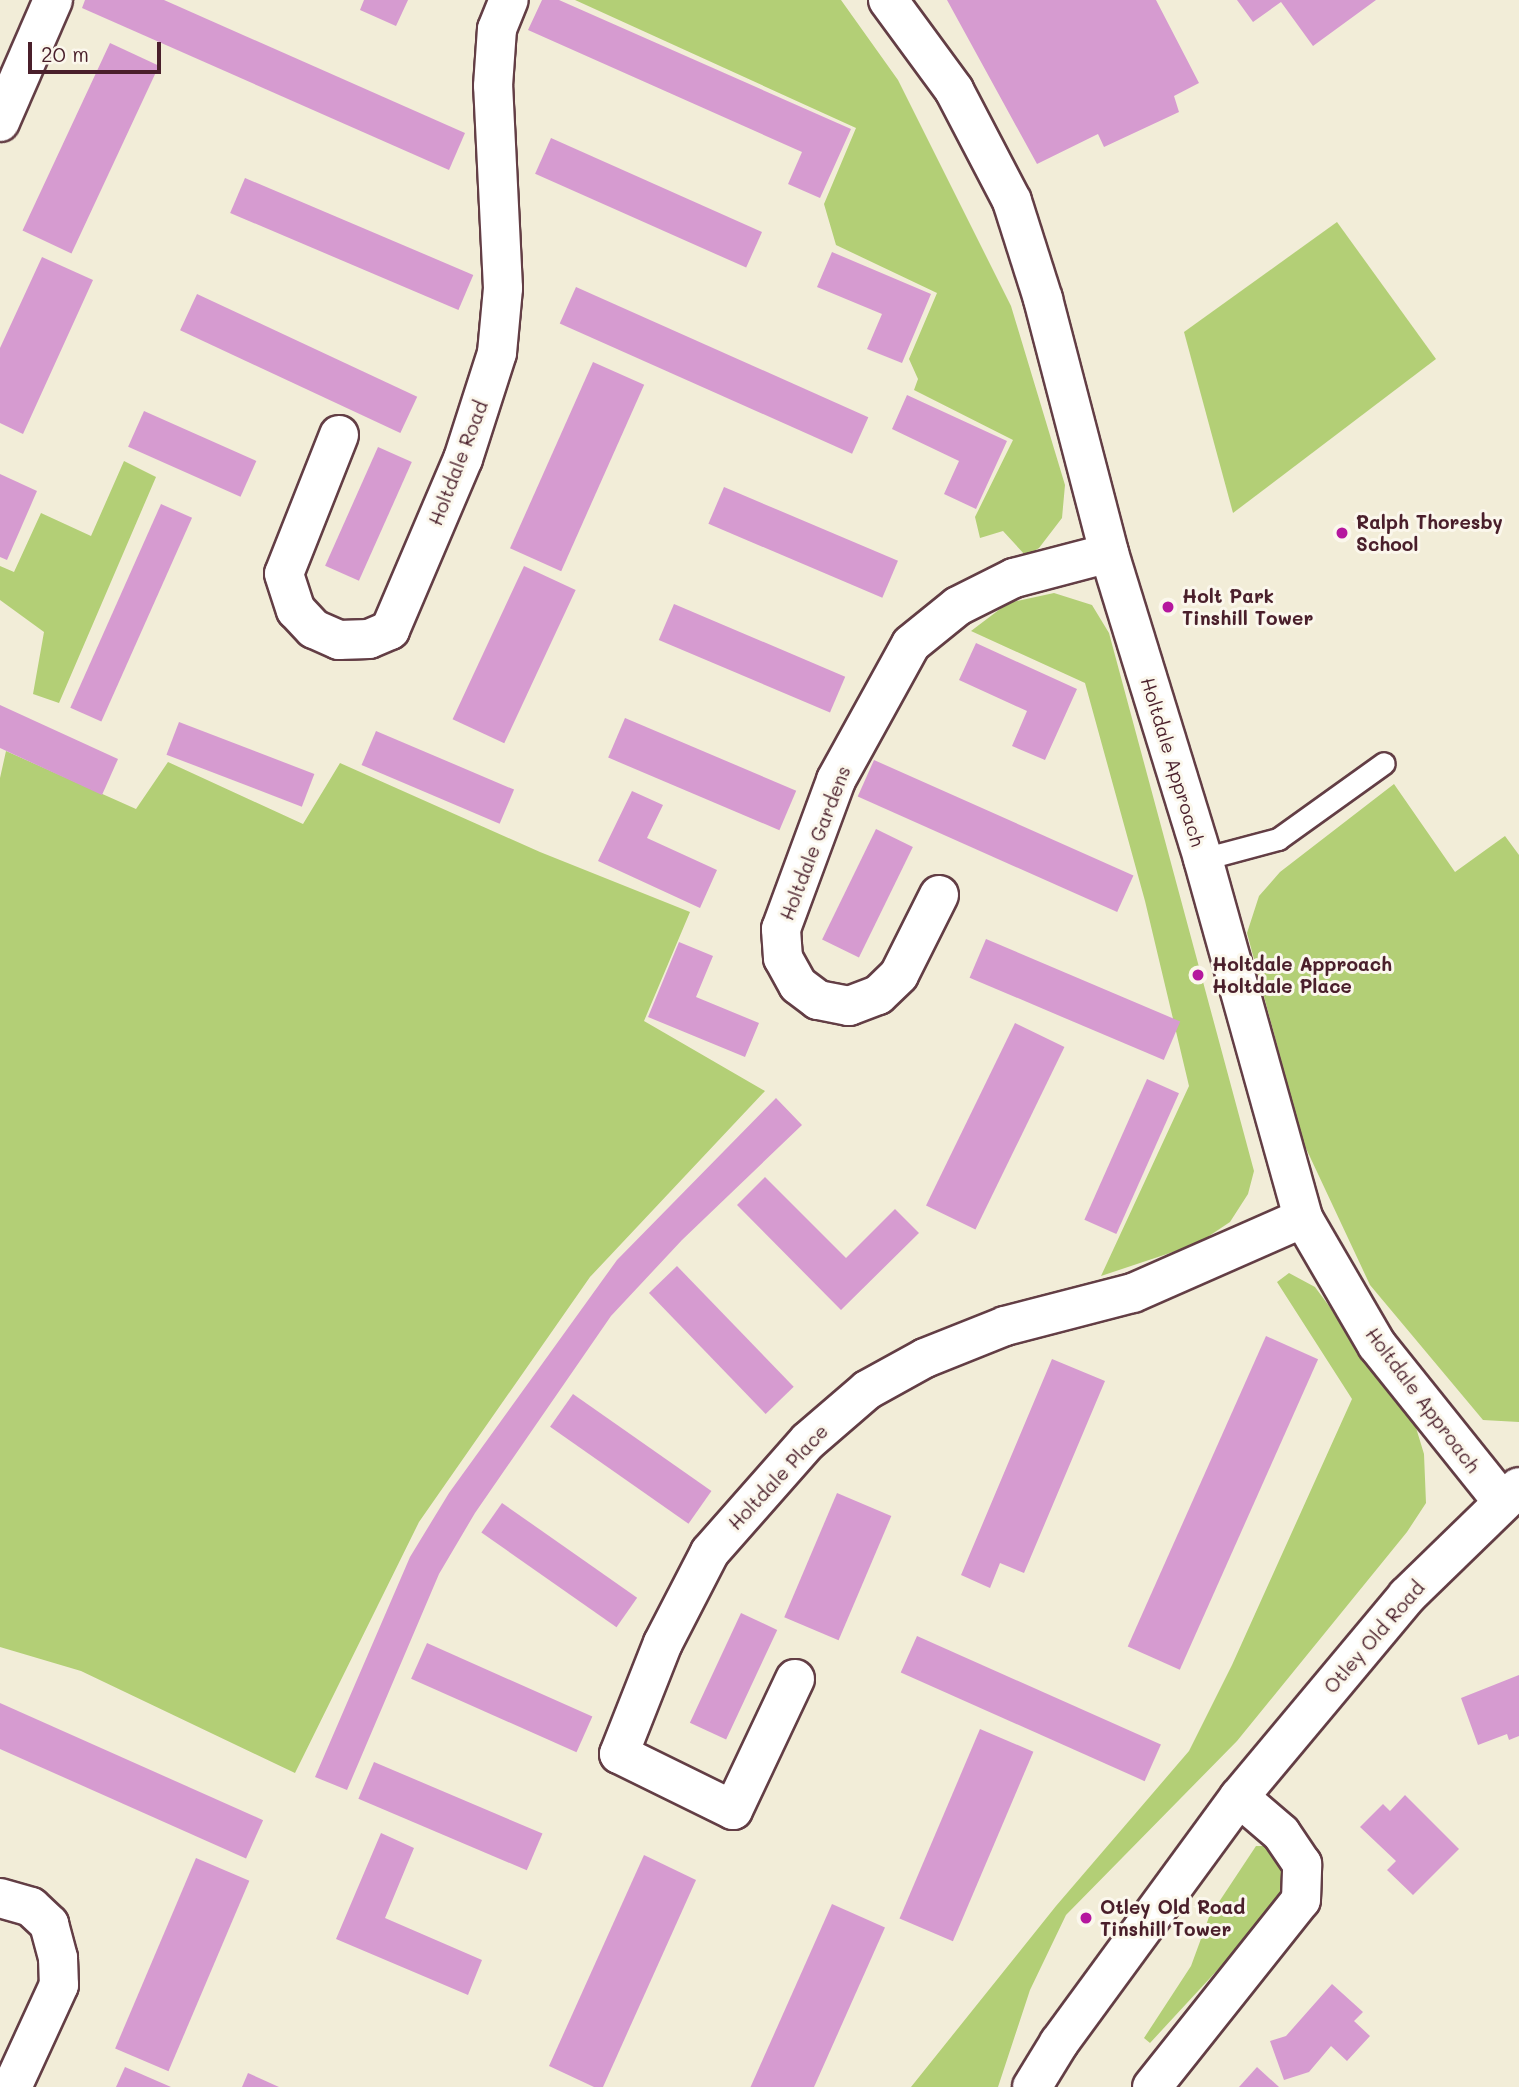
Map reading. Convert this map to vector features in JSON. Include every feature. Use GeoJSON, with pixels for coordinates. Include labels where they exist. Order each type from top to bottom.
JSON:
{"type":"FeatureCollection","features":[{"type":"Feature","properties":{"kind":"street"},"geometry":{"type":"LineString","coordinates":[[0,122],[53,0]]}},
{"type":"Feature","properties":{"kind":"street","name":"Holtdale Road"},"geometry":{"type":"LineString","coordinates":[[339,435],[284,574],[296,610],[314,629],[339,640],[369,639],[390,629],[463,459],[497,354],[503,288],[493,86],[498,29],[509,0]]}},
{"type":"Feature","properties":{"kind":"street","name":"Holtdale Approach"},"geometry":{"type":"LineString","coordinates":[[888,0],[954,90],[1012,201],[1043,299],[1109,553],[1203,859],[1303,1218],[1377,1345],[1510,1494]]}},
{"type":"Feature","properties":{"kind":"street","name":"Holtdale Gardens"},"geometry":{"type":"LineString","coordinates":[[939,895],[899,975],[878,995],[849,1006],[818,1000],[798,985],[783,958],[781,929],[836,780],[911,644],[958,606],[1013,578],[1109,553]]}},
{"type":"Feature","properties":{"kind":"street","name":"Holtdale Place"},"geometry":{"type":"LineString","coordinates":[[795,1679],[733,1810],[619,1754],[663,1643],[710,1552],[808,1441],[867,1390],[925,1358],[1005,1326],[1133,1293],[1303,1218]]}},
{"type":"Feature","properties":{"kind":"street","name":"Otley Old Road"},"geometry":{"type":"LineString","coordinates":[[1032,2087],[1059,2043],[1239,1797],[1407,1596],[1510,1494]]}},
{"type":"Feature","properties":{"kind":"street"},"geometry":{"type":"LineString","coordinates":[[1152,2087],[1301,1900],[1302,1864],[1280,1833],[1239,1797]]}},
{"type":"Feature","properties":{"kind":"street"},"geometry":{"type":"LineString","coordinates":[[0,1898],[31,1907],[49,1924],[58,1958],[59,1985],[12,2087]]}},
{"type":"Feature","properties":{"kind":"lane"},"geometry":{"type":"LineString","coordinates":[[1203,859],[1278,839],[1384,763]]}},
{"type":"Feature","properties":{"kind":"green space"},"geometry":{"type":"Polygon","coordinates":[[[575,0],[841,0],[898,80],[1011,306],[1065,485],[1062,518],[1039,548],[1026,556],[1003,531],[980,538],[975,517],[1013,440],[914,390],[918,379],[909,359],[937,293],[836,245],[824,204],[856,128],[575,0]]]}},
{"type":"Feature","properties":{"kind":"green space"},"geometry":{"type":"Polygon","coordinates":[[[1337,222],[1436,359],[1233,513],[1184,332],[1337,222]]]}},
{"type":"Feature","properties":{"kind":"green space"},"geometry":{"type":"Polygon","coordinates":[[[124,461],[156,477],[59,703],[33,694],[44,632],[0,600],[0,566],[14,572],[41,513],[91,536],[124,461]]]}},
{"type":"Feature","properties":{"kind":"green space"},"geometry":{"type":"Polygon","coordinates":[[[1054,593],[1092,605],[1109,633],[1254,1171],[1248,1194],[1230,1222],[1197,1244],[1101,1276],[1189,1086],[1145,901],[1085,683],[971,631],[1008,603],[1054,593]]]}},
{"type":"Feature","properties":{"kind":"green space"},"geometry":{"type":"Polygon","coordinates":[[[6,751],[136,809],[168,762],[303,824],[340,763],[540,852],[690,912],[644,1021],[765,1091],[590,1277],[419,1522],[295,1773],[81,1671],[0,1647],[0,778],[6,751]]]}},
{"type":"Feature","properties":{"kind":"green space"},"geometry":{"type":"Polygon","coordinates":[[[1394,784],[1455,872],[1505,836],[1519,855],[1519,1422],[1483,1420],[1370,1285],[1303,1142],[1247,933],[1259,896],[1280,872],[1394,784]]]}},
{"type":"Feature","properties":{"kind":"green space"},"geometry":{"type":"Polygon","coordinates":[[[1289,1273],[1315,1287],[1414,1421],[1424,1454],[1426,1503],[1407,1532],[1237,1741],[1066,1915],[1030,1990],[998,2087],[911,2087],[1056,1906],[1189,1751],[1232,1665],[1352,1399],[1277,1282],[1289,1273]]]}},
{"type":"Feature","properties":{"kind":"green space"},"geometry":{"type":"Polygon","coordinates":[[[1256,1846],[1268,1846],[1283,1864],[1285,1897],[1150,2043],[1144,2038],[1191,1966],[1209,1917],[1256,1846]]]}},
{"type":"Feature","properties":{"kind":"building"},"geometry":{"type":"Polygon","coordinates":[[[85,0],[164,0],[465,133],[449,170],[82,8],[85,0]]]}},
{"type":"Feature","properties":{"kind":"building"},"geometry":{"type":"Polygon","coordinates":[[[364,0],[408,0],[396,26],[360,10],[364,0]]]}},
{"type":"Feature","properties":{"kind":"building"},"geometry":{"type":"Polygon","coordinates":[[[542,0],[559,0],[851,129],[820,198],[788,184],[802,152],[528,30],[542,0]]]}},
{"type":"Feature","properties":{"kind":"building"},"geometry":{"type":"Polygon","coordinates":[[[947,0],[1156,0],[1199,83],[1174,96],[1179,112],[1104,147],[1098,134],[1037,164],[947,0]]]}},
{"type":"Feature","properties":{"kind":"building"},"geometry":{"type":"Polygon","coordinates":[[[1237,0],[1376,0],[1313,46],[1281,2],[1253,22],[1237,0]]]}},
{"type":"Feature","properties":{"kind":"building"},"geometry":{"type":"Polygon","coordinates":[[[110,43],[159,66],[71,253],[23,231],[110,43]]]}},
{"type":"Feature","properties":{"kind":"building"},"geometry":{"type":"Polygon","coordinates":[[[551,138],[762,232],[746,268],[535,174],[551,138]]]}},
{"type":"Feature","properties":{"kind":"building"},"geometry":{"type":"Polygon","coordinates":[[[245,178],[473,275],[458,310],[230,213],[245,178]]]}},
{"type":"Feature","properties":{"kind":"building"},"geometry":{"type":"Polygon","coordinates":[[[832,252],[931,294],[902,363],[867,349],[882,314],[817,287],[832,252]]]}},
{"type":"Feature","properties":{"kind":"building"},"geometry":{"type":"Polygon","coordinates":[[[42,257],[93,280],[23,434],[0,423],[0,348],[42,257]]]}},
{"type":"Feature","properties":{"kind":"building"},"geometry":{"type":"Polygon","coordinates":[[[576,287],[868,417],[852,454],[560,324],[576,287]]]}},
{"type":"Feature","properties":{"kind":"building"},"geometry":{"type":"Polygon","coordinates":[[[197,294],[417,397],[400,433],[180,330],[197,294]]]}},
{"type":"Feature","properties":{"kind":"building"},"geometry":{"type":"Polygon","coordinates":[[[593,362],[644,385],[561,571],[510,548],[593,362]]]}},
{"type":"Feature","properties":{"kind":"building"},"geometry":{"type":"Polygon","coordinates":[[[907,395],[1007,441],[976,509],[944,494],[959,461],[892,429],[907,395]]]}},
{"type":"Feature","properties":{"kind":"building"},"geometry":{"type":"Polygon","coordinates":[[[144,411],[256,461],[241,497],[128,447],[144,411]]]}},
{"type":"Feature","properties":{"kind":"building"},"geometry":{"type":"Polygon","coordinates":[[[378,447],[412,462],[359,581],[325,566],[378,447]]]}},
{"type":"Feature","properties":{"kind":"building"},"geometry":{"type":"Polygon","coordinates":[[[0,474],[37,491],[7,560],[0,557],[0,474]]]}},
{"type":"Feature","properties":{"kind":"building"},"geometry":{"type":"Polygon","coordinates":[[[724,487],[898,561],[882,598],[708,524],[724,487]]]}},
{"type":"Feature","properties":{"kind":"building"},"geometry":{"type":"Polygon","coordinates":[[[161,504],[192,518],[101,722],[70,708],[161,504]]]}},
{"type":"Feature","properties":{"kind":"building"},"geometry":{"type":"Polygon","coordinates":[[[524,566],[576,590],[504,743],[453,719],[524,566]]]}},
{"type":"Feature","properties":{"kind":"building"},"geometry":{"type":"Polygon","coordinates":[[[674,604],[845,677],[830,713],[659,640],[674,604]]]}},
{"type":"Feature","properties":{"kind":"building"},"geometry":{"type":"Polygon","coordinates":[[[976,643],[1077,689],[1045,760],[1012,746],[1027,711],[959,680],[976,643]]]}},
{"type":"Feature","properties":{"kind":"building"},"geometry":{"type":"Polygon","coordinates":[[[0,705],[118,759],[102,795],[0,748],[0,705]]]}},
{"type":"Feature","properties":{"kind":"building"},"geometry":{"type":"Polygon","coordinates":[[[625,718],[796,791],[779,830],[608,758],[625,718]]]}},
{"type":"Feature","properties":{"kind":"building"},"geometry":{"type":"Polygon","coordinates":[[[179,722],[314,774],[302,807],[166,755],[179,722]]]}},
{"type":"Feature","properties":{"kind":"building"},"geometry":{"type":"Polygon","coordinates":[[[376,731],[514,790],[500,824],[362,765],[376,731]]]}},
{"type":"Feature","properties":{"kind":"building"},"geometry":{"type":"Polygon","coordinates":[[[874,760],[1133,876],[1117,912],[858,797],[874,760]]]}},
{"type":"Feature","properties":{"kind":"building"},"geometry":{"type":"Polygon","coordinates":[[[632,791],[663,805],[647,838],[717,870],[700,908],[598,861],[632,791]]]}},
{"type":"Feature","properties":{"kind":"building"},"geometry":{"type":"Polygon","coordinates":[[[876,829],[913,847],[859,958],[822,940],[876,829]]]}},
{"type":"Feature","properties":{"kind":"building"},"geometry":{"type":"Polygon","coordinates":[[[986,939],[1180,1021],[1164,1060],[970,978],[986,939]]]}},
{"type":"Feature","properties":{"kind":"building"},"geometry":{"type":"Polygon","coordinates":[[[679,942],[713,956],[696,997],[759,1023],[745,1057],[648,1017],[679,942]]]}},
{"type":"Feature","properties":{"kind":"building"},"geometry":{"type":"Polygon","coordinates":[[[1015,1023],[1064,1047],[975,1230],[926,1205],[1015,1023]]]}},
{"type":"Feature","properties":{"kind":"building"},"geometry":{"type":"Polygon","coordinates":[[[1147,1079],[1179,1093],[1116,1234],[1084,1220],[1147,1079]]]}},
{"type":"Feature","properties":{"kind":"building"},"geometry":{"type":"Polygon","coordinates":[[[776,1098],[802,1125],[682,1240],[611,1316],[475,1513],[439,1574],[347,1790],[315,1777],[410,1557],[449,1493],[617,1260],[776,1098]]]}},
{"type":"Feature","properties":{"kind":"building"},"geometry":{"type":"Polygon","coordinates":[[[765,1177],[846,1258],[895,1209],[919,1233],[841,1310],[737,1205],[765,1177]]]}},
{"type":"Feature","properties":{"kind":"building"},"geometry":{"type":"Polygon","coordinates":[[[677,1266],[794,1387],[766,1414],[649,1293],[677,1266]]]}},
{"type":"Feature","properties":{"kind":"building"},"geometry":{"type":"Polygon","coordinates":[[[1266,1336],[1318,1359],[1180,1670],[1128,1647],[1266,1336]]]}},
{"type":"Feature","properties":{"kind":"building"},"geometry":{"type":"Polygon","coordinates":[[[1052,1359],[1105,1381],[1024,1573],[1000,1563],[990,1588],[961,1575],[1052,1359]]]}},
{"type":"Feature","properties":{"kind":"building"},"geometry":{"type":"Polygon","coordinates":[[[573,1394],[711,1491],[688,1524],[550,1427],[573,1394]]]}},
{"type":"Feature","properties":{"kind":"building"},"geometry":{"type":"Polygon","coordinates":[[[837,1493],[891,1516],[839,1640],[784,1617],[837,1493]]]}},
{"type":"Feature","properties":{"kind":"building"},"geometry":{"type":"Polygon","coordinates":[[[502,1503],[637,1598],[617,1627],[481,1532],[502,1503]]]}},
{"type":"Feature","properties":{"kind":"building"},"geometry":{"type":"Polygon","coordinates":[[[741,1613],[777,1630],[726,1740],[690,1723],[741,1613]]]}},
{"type":"Feature","properties":{"kind":"building"},"geometry":{"type":"Polygon","coordinates":[[[917,1636],[1161,1745],[1145,1781],[901,1673],[917,1636]]]}},
{"type":"Feature","properties":{"kind":"building"},"geometry":{"type":"Polygon","coordinates":[[[427,1643],[592,1717],[576,1752],[411,1679],[427,1643]]]}},
{"type":"Feature","properties":{"kind":"building"},"geometry":{"type":"Polygon","coordinates":[[[1519,1675],[1519,1736],[1509,1740],[1507,1734],[1478,1745],[1461,1698],[1519,1675]]]}},
{"type":"Feature","properties":{"kind":"building"},"geometry":{"type":"Polygon","coordinates":[[[0,1703],[263,1820],[246,1859],[0,1749],[0,1703]]]}},
{"type":"Feature","properties":{"kind":"building"},"geometry":{"type":"Polygon","coordinates":[[[980,1729],[1033,1752],[953,1941],[900,1919],[980,1729]]]}},
{"type":"Feature","properties":{"kind":"building"},"geometry":{"type":"Polygon","coordinates":[[[374,1762],[542,1834],[527,1870],[358,1799],[374,1762]]]}},
{"type":"Feature","properties":{"kind":"building"},"geometry":{"type":"Polygon","coordinates":[[[1405,1795],[1459,1849],[1413,1895],[1387,1870],[1396,1861],[1360,1827],[1383,1804],[1390,1811],[1405,1795]]]}},
{"type":"Feature","properties":{"kind":"building"},"geometry":{"type":"Polygon","coordinates":[[[381,1833],[414,1848],[385,1918],[482,1960],[468,1995],[336,1939],[381,1833]]]}},
{"type":"Feature","properties":{"kind":"building"},"geometry":{"type":"Polygon","coordinates":[[[644,1855],[696,1880],[603,2087],[594,2087],[549,2066],[644,1855]]]}},
{"type":"Feature","properties":{"kind":"building"},"geometry":{"type":"Polygon","coordinates":[[[196,1858],[249,1881],[169,2071],[115,2049],[196,1858]]]}},
{"type":"Feature","properties":{"kind":"building"},"geometry":{"type":"Polygon","coordinates":[[[832,1904],[885,1928],[814,2087],[751,2087],[832,1904]]]}},
{"type":"Feature","properties":{"kind":"building"},"geometry":{"type":"Polygon","coordinates":[[[1332,1984],[1363,2012],[1354,2021],[1370,2036],[1347,2061],[1331,2046],[1309,2072],[1284,2080],[1270,2041],[1286,2036],[1332,1984]]]}},
{"type":"Feature","properties":{"kind":"building"},"geometry":{"type":"Polygon","coordinates":[[[125,2067],[171,2087],[116,2087],[125,2067]]]}},
{"type":"Feature","properties":{"kind":"building"},"geometry":{"type":"Polygon","coordinates":[[[1257,2067],[1279,2087],[1239,2087],[1257,2067]]]}},
{"type":"Feature","properties":{"kind":"building"},"geometry":{"type":"Polygon","coordinates":[[[248,2073],[279,2087],[242,2087],[248,2073]]]}},
{"type":"Feature","properties":{"kind":"place","name":"Ralph Thoresby School"},"geometry":{"type":"Point","coordinates":[1342,533]}},
{"type":"Feature","properties":{"kind":"place","name":"Holt Park Tinshill Tower"},"geometry":{"type":"Point","coordinates":[1168,607]}},
{"type":"Feature","properties":{"kind":"place","name":"Holtdale Approach Holtdale Place"},"geometry":{"type":"Point","coordinates":[1198,975]}},
{"type":"Feature","properties":{"kind":"place","name":"Otley Old Road Tinshill Tower"},"geometry":{"type":"Point","coordinates":[1086,1918]}}]}
